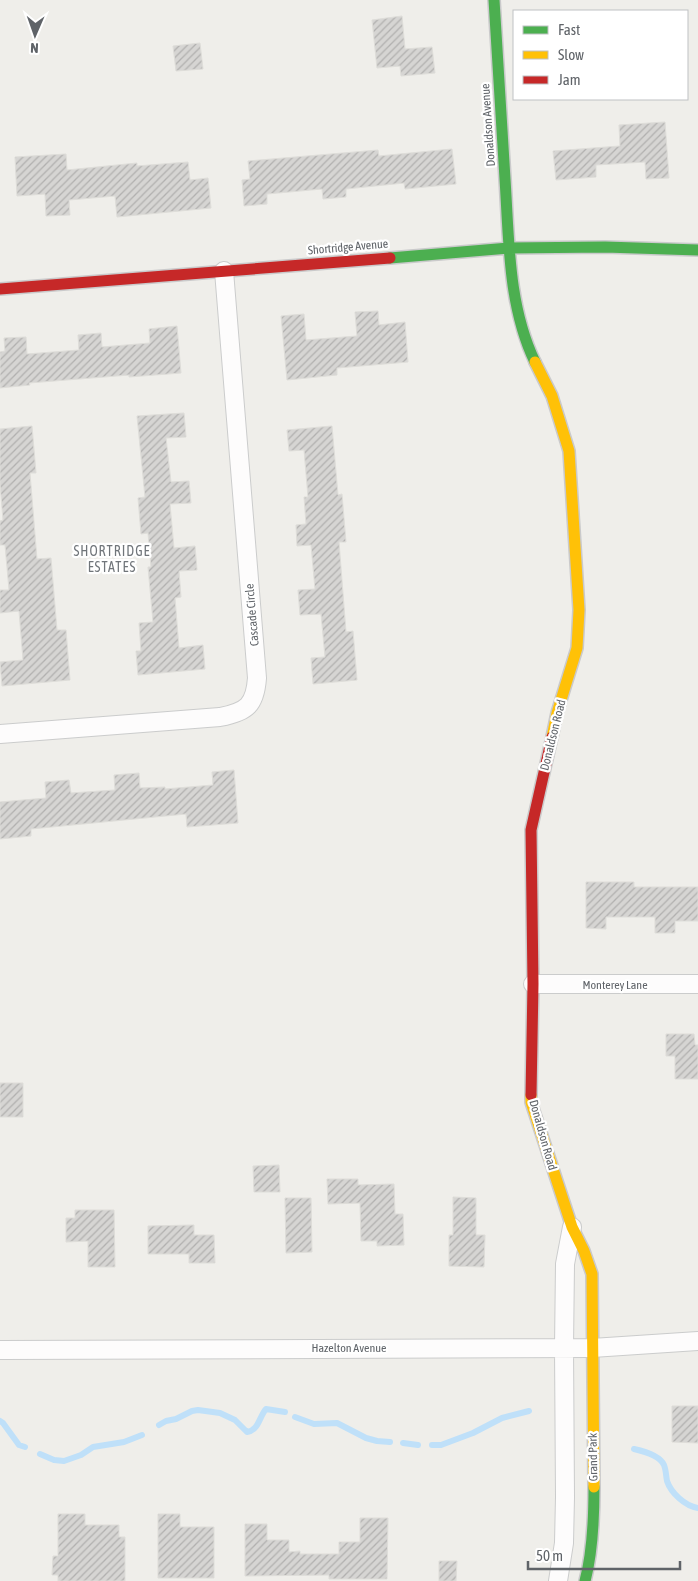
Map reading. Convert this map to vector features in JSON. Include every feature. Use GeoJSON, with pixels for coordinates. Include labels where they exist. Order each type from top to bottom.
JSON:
{"type":"FeatureCollection","features":[{"type":"Feature","properties":{"kind":"street","name":"Donaldson Avenue"},"geometry":{"type":"LineString","coordinates":[[494,0],[510,248]]}},
{"type":"Feature","properties":{"kind":"street","name":"Shortridge Avenue"},"geometry":{"type":"LineString","coordinates":[[0,289],[510,248],[596,247],[698,250]]}},
{"type":"Feature","properties":{"kind":"street","name":"Donaldson Road"},"geometry":{"type":"LineString","coordinates":[[510,248],[516,307],[526,343],[552,396],[569,451],[579,610],[577,648],[557,714],[531,830],[533,984],[531,1102],[572,1227],[584,1251],[592,1274],[592,1348]]}},
{"type":"Feature","properties":{"kind":"street","name":"Cascade Circle"},"geometry":{"type":"LineString","coordinates":[[0,734],[220,717],[236,714],[248,708],[256,693],[257,678],[224,271]]}},
{"type":"Feature","properties":{"kind":"street","name":"Monterey Lane"},"geometry":{"type":"LineString","coordinates":[[533,984],[698,984]]}},
{"type":"Feature","properties":{"kind":"street","name":"Donaldson Road"},"geometry":{"type":"LineString","coordinates":[[564,1348],[566,1264],[572,1227]]}},
{"type":"Feature","properties":{"kind":"street","name":"Hazelton Avenue"},"geometry":{"type":"LineString","coordinates":[[0,1350],[592,1348],[698,1341]]}},
{"type":"Feature","properties":{"kind":"street","name":"Grand Park"},"geometry":{"type":"LineString","coordinates":[[564,1348],[565,1497],[560,1572],[587,1573],[594,1509],[592,1348]]}},
{"type":"Feature","properties":{"kind":"building"},"geometry":{"type":"Polygon","coordinates":[[[402,16],[405,49],[432,47],[435,73],[401,76],[400,66],[377,68],[372,20],[402,16]]]}},
{"type":"Feature","properties":{"kind":"building"},"geometry":{"type":"Polygon","coordinates":[[[200,43],[203,69],[176,71],[173,46],[200,43]]]}},
{"type":"Feature","properties":{"kind":"building"},"geometry":{"type":"Polygon","coordinates":[[[665,122],[669,178],[646,179],[645,162],[596,165],[596,177],[556,180],[553,151],[620,146],[619,125],[665,122]]]}},
{"type":"Feature","properties":{"kind":"building"},"geometry":{"type":"Polygon","coordinates":[[[452,149],[456,184],[405,189],[404,183],[346,189],[346,197],[323,199],[322,189],[267,194],[267,204],[244,206],[242,180],[250,179],[248,161],[378,150],[379,156],[452,149]]]}},
{"type":"Feature","properties":{"kind":"building"},"geometry":{"type":"Polygon","coordinates":[[[66,154],[67,170],[137,163],[137,166],[188,162],[190,180],[208,178],[211,208],[117,217],[115,196],[69,200],[70,215],[46,216],[45,194],[17,196],[15,157],[66,154]]]}},
{"type":"Feature","properties":{"kind":"building"},"geometry":{"type":"Polygon","coordinates":[[[378,311],[379,325],[405,322],[408,362],[337,368],[337,375],[287,380],[281,316],[304,314],[306,340],[357,336],[355,312],[378,311]]]}},
{"type":"Feature","properties":{"kind":"building"},"geometry":{"type":"Polygon","coordinates":[[[177,326],[181,373],[29,383],[30,385],[0,388],[0,352],[5,351],[4,338],[26,337],[27,354],[79,350],[78,335],[101,333],[102,347],[150,343],[149,329],[177,326]]]}},
{"type":"Feature","properties":{"kind":"building"},"geometry":{"type":"Polygon","coordinates":[[[184,413],[186,437],[166,438],[171,482],[189,481],[191,503],[170,504],[174,548],[195,546],[197,570],[179,571],[181,597],[175,598],[179,648],[203,645],[205,669],[138,675],[136,651],[141,651],[139,623],[153,622],[148,567],[151,567],[148,533],[141,534],[138,498],[145,497],[137,416],[184,413]]]}},
{"type":"Feature","properties":{"kind":"building"},"geometry":{"type":"Polygon","coordinates":[[[32,426],[36,473],[30,473],[37,559],[51,558],[57,630],[66,630],[70,680],[2,686],[0,662],[23,660],[19,611],[0,613],[0,590],[9,590],[5,545],[0,545],[0,521],[3,520],[0,484],[0,429],[32,426]]]}},
{"type":"Feature","properties":{"kind":"building"},"geometry":{"type":"Polygon","coordinates":[[[332,426],[338,495],[342,494],[346,542],[339,542],[346,632],[353,631],[357,680],[313,684],[311,658],[325,657],[321,614],[300,615],[298,590],[315,589],[311,545],[297,546],[296,525],[306,524],[304,497],[308,497],[304,450],[289,451],[287,430],[332,426]]]}},
{"type":"Feature","properties":{"kind":"building"},"geometry":{"type":"Polygon","coordinates":[[[234,770],[238,823],[187,827],[186,814],[31,829],[31,836],[0,839],[0,802],[46,798],[45,782],[69,780],[71,793],[115,790],[114,775],[139,773],[140,788],[165,787],[165,789],[213,785],[212,772],[234,770]]]}},
{"type":"Feature","properties":{"kind":"building"},"geometry":{"type":"Polygon","coordinates":[[[586,882],[634,882],[634,887],[698,887],[698,921],[675,921],[675,933],[655,933],[655,917],[606,917],[606,929],[586,928],[586,882]]]}},
{"type":"Feature","properties":{"kind":"building"},"geometry":{"type":"Polygon","coordinates":[[[666,1034],[694,1034],[695,1045],[698,1045],[698,1079],[675,1079],[675,1056],[666,1056],[666,1034]]]}},
{"type":"Feature","properties":{"kind":"building"},"geometry":{"type":"Polygon","coordinates":[[[0,1083],[23,1083],[23,1117],[0,1117],[0,1083]]]}},
{"type":"Feature","properties":{"kind":"building"},"geometry":{"type":"Polygon","coordinates":[[[279,1165],[280,1192],[254,1192],[253,1166],[279,1165]]]}},
{"type":"Feature","properties":{"kind":"building"},"geometry":{"type":"Polygon","coordinates":[[[327,1179],[358,1179],[358,1185],[394,1184],[395,1214],[403,1214],[404,1245],[377,1246],[377,1241],[361,1241],[360,1203],[328,1204],[327,1179]]]}},
{"type":"Feature","properties":{"kind":"building"},"geometry":{"type":"Polygon","coordinates":[[[453,1197],[476,1198],[476,1235],[485,1235],[484,1267],[449,1266],[449,1235],[453,1235],[453,1197]]]}},
{"type":"Feature","properties":{"kind":"building"},"geometry":{"type":"Polygon","coordinates":[[[285,1198],[311,1198],[312,1252],[286,1253],[285,1198]]]}},
{"type":"Feature","properties":{"kind":"building"},"geometry":{"type":"Polygon","coordinates":[[[75,1210],[114,1210],[115,1267],[88,1267],[88,1241],[66,1242],[66,1218],[75,1218],[75,1210]]]}},
{"type":"Feature","properties":{"kind":"building"},"geometry":{"type":"Polygon","coordinates":[[[194,1225],[194,1235],[214,1235],[215,1263],[189,1263],[189,1254],[148,1254],[148,1226],[194,1225]]]}},
{"type":"Feature","properties":{"kind":"building"},"geometry":{"type":"Polygon","coordinates":[[[672,1406],[698,1406],[698,1443],[672,1442],[672,1406]]]}},
{"type":"Feature","properties":{"kind":"building"},"geometry":{"type":"Polygon","coordinates":[[[58,1514],[85,1514],[85,1525],[119,1525],[119,1537],[125,1537],[125,1581],[58,1581],[58,1575],[52,1575],[53,1556],[58,1556],[58,1514]]]}},
{"type":"Feature","properties":{"kind":"building"},"geometry":{"type":"Polygon","coordinates":[[[158,1514],[180,1514],[180,1527],[214,1527],[214,1578],[158,1578],[158,1514]]]}},
{"type":"Feature","properties":{"kind":"building"},"geometry":{"type":"Polygon","coordinates":[[[360,1518],[388,1518],[387,1579],[329,1579],[329,1575],[245,1576],[245,1524],[267,1524],[267,1540],[289,1540],[289,1552],[300,1551],[300,1554],[339,1554],[339,1542],[360,1542],[360,1518]]]}},
{"type":"Feature","properties":{"kind":"building"},"geometry":{"type":"Polygon","coordinates":[[[439,1561],[457,1561],[456,1581],[439,1581],[439,1561]]]}},
{"type":"Feature","properties":{"kind":"waterway"},"geometry":{"type":"LineString","coordinates":[[159,1425],[198,1410],[220,1413],[235,1420],[247,1432],[254,1429],[266,1409],[285,1412]]}},
{"type":"Feature","properties":{"kind":"waterway"},"geometry":{"type":"LineString","coordinates":[[432,1445],[441,1445],[473,1433],[502,1418],[529,1411]]}},
{"type":"Feature","properties":{"kind":"waterway"},"geometry":{"type":"LineString","coordinates":[[295,1417],[314,1424],[337,1423],[366,1438],[390,1442]]}},
{"type":"Feature","properties":{"kind":"waterway"},"geometry":{"type":"LineString","coordinates":[[0,1421],[19,1445],[25,1447]]}},
{"type":"Feature","properties":{"kind":"waterway"},"geometry":{"type":"LineString","coordinates":[[40,1454],[54,1460],[64,1461],[81,1455],[93,1447],[124,1442],[142,1435]]}},
{"type":"Feature","properties":{"kind":"waterway"},"geometry":{"type":"LineString","coordinates":[[403,1443],[418,1445]]}},
{"type":"Feature","properties":{"kind":"waterway"},"geometry":{"type":"LineString","coordinates":[[634,1449],[659,1459],[664,1465],[667,1481],[672,1490],[684,1502],[698,1508]]}},
{"type":"Feature","properties":{"kind":"traffic: fast"},"geometry":{"type":"LineString","coordinates":[[494,0],[511,272],[519,318],[535,362]]}},
{"type":"Feature","properties":{"kind":"traffic: fast"},"geometry":{"type":"LineString","coordinates":[[390,258],[509,248],[605,247],[698,250]]}},
{"type":"Feature","properties":{"kind":"traffic: fast"},"geometry":{"type":"LineString","coordinates":[[585,1581],[591,1546],[594,1487]]}},
{"type":"Feature","properties":{"kind":"traffic: slow"},"geometry":{"type":"LineString","coordinates":[[535,362],[552,396],[569,451],[579,610],[577,648],[557,713],[552,737]]}},
{"type":"Feature","properties":{"kind":"traffic: slow"},"geometry":{"type":"LineString","coordinates":[[531,1095],[531,1102],[572,1227],[584,1251],[592,1274],[594,1487]]}},
{"type":"Feature","properties":{"kind":"traffic: jam"},"geometry":{"type":"LineString","coordinates":[[0,289],[390,258]]}},
{"type":"Feature","properties":{"kind":"traffic: jam"},"geometry":{"type":"LineString","coordinates":[[531,1095],[533,984],[531,830],[552,737]]}},
{"type":"Feature","properties":{"kind":"district","name":"SHORTRIDGE ESTATES"},"geometry":{"type":"Point","coordinates":[112,560]}}]}
